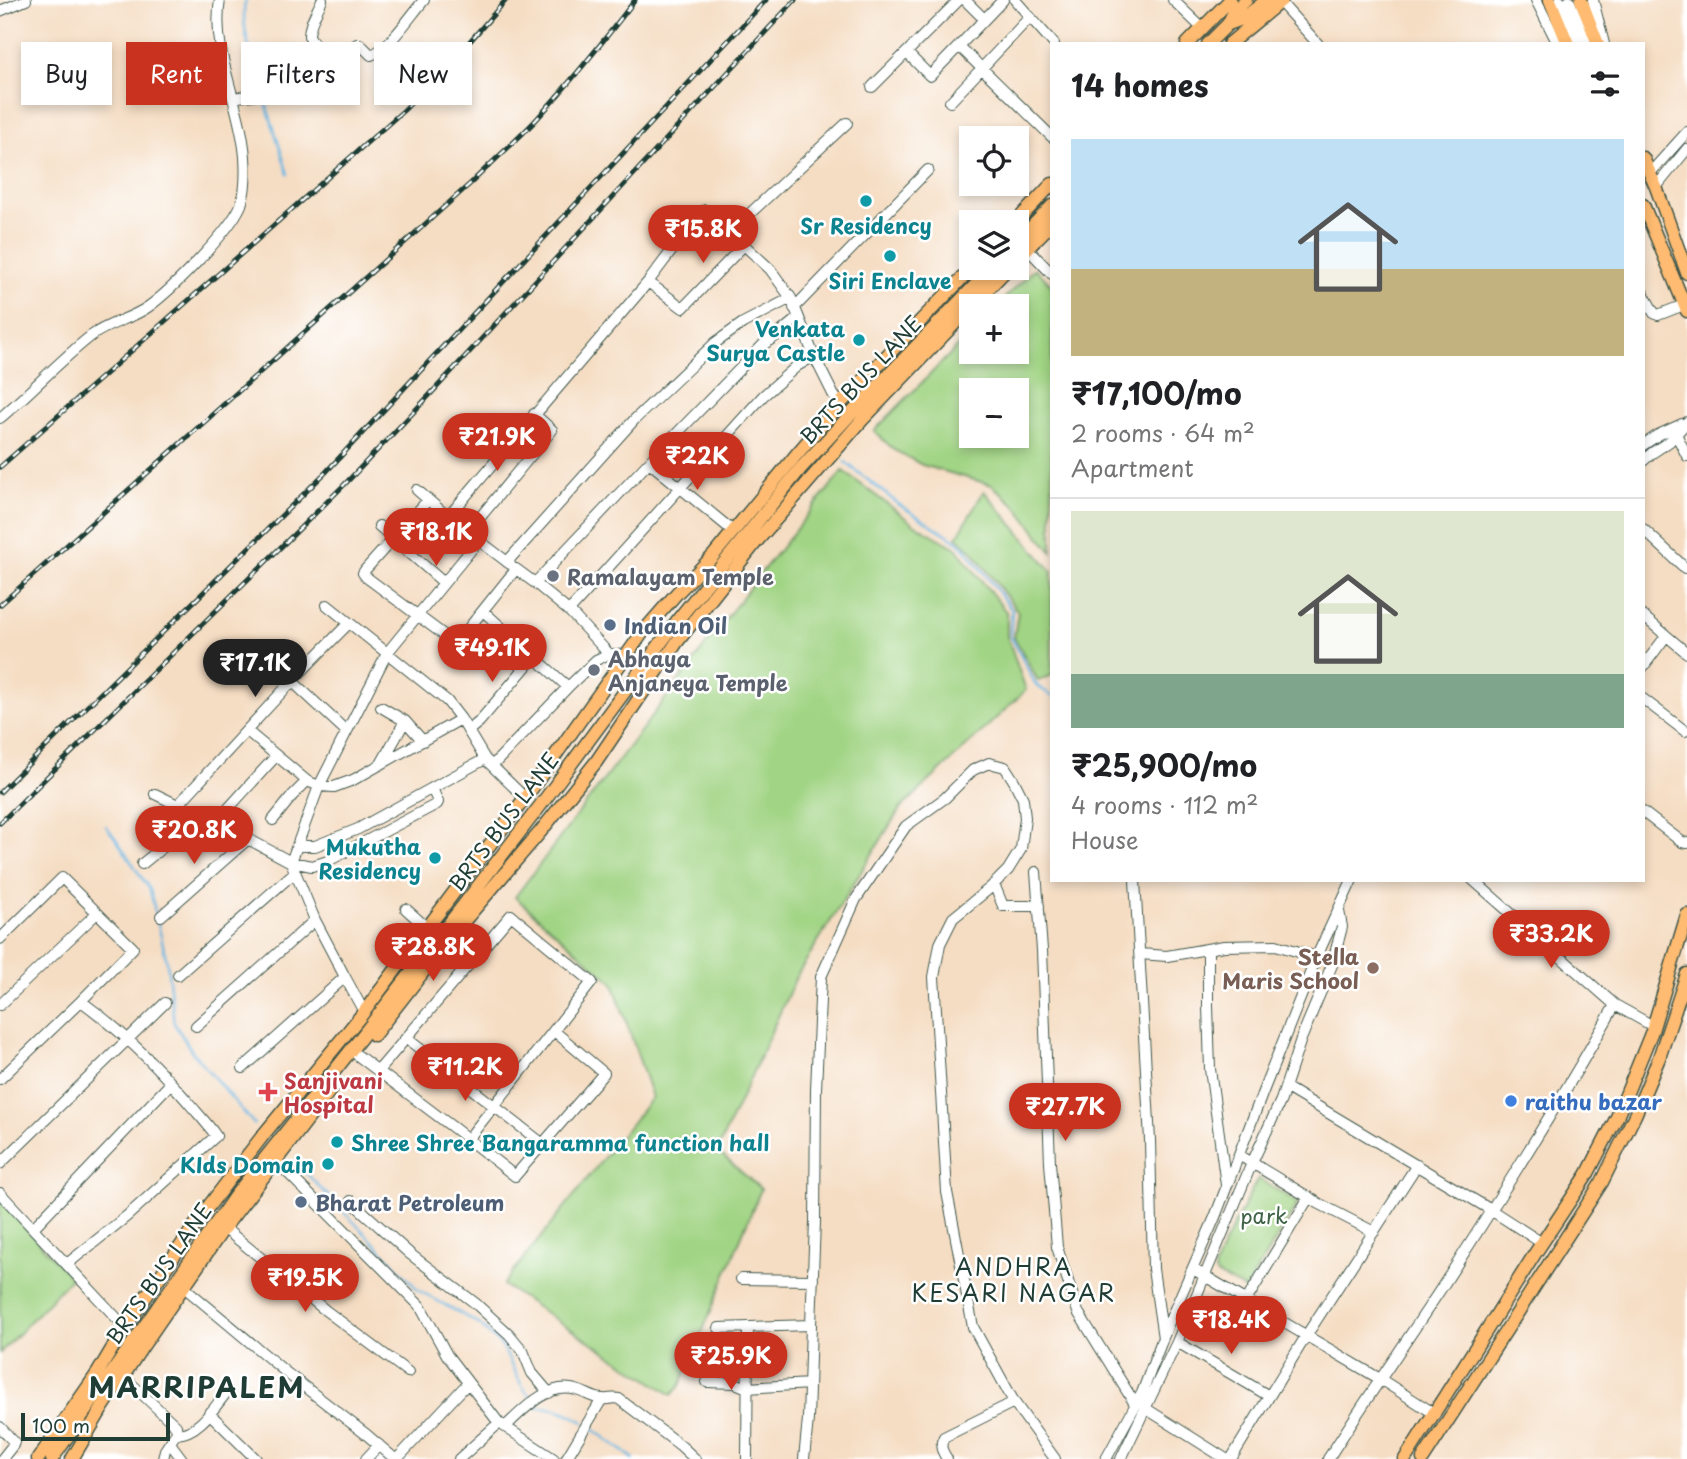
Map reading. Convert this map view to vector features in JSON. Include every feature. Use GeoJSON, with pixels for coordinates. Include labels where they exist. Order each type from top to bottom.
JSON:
{"type":"FeatureCollection","features":[{"type":"Feature","properties":{"kind":"main road"},"geometry":{"type":"LineString","coordinates":[[1210,42],[1246,0]]}},
{"type":"Feature","properties":{"kind":"main road"},"geometry":{"type":"LineString","coordinates":[[1550,0],[1567,42]]}},
{"type":"Feature","properties":{"kind":"main road"},"geometry":{"type":"LineString","coordinates":[[1581,0],[1593,40]]}},
{"type":"Feature","properties":{"kind":"main road"},"geometry":{"type":"LineString","coordinates":[[1189,42],[1202,28],[1236,10],[1273,1]]}},
{"type":"Feature","properties":{"kind":"main road"},"geometry":{"type":"LineString","coordinates":[[1231,42],[1273,1]]}},
{"type":"Feature","properties":{"kind":"main road"},"geometry":{"type":"LineString","coordinates":[[1645,162],[1687,272]]}},
{"type":"Feature","properties":{"kind":"main road"},"geometry":{"type":"LineString","coordinates":[[1027,210],[1050,186]]}},
{"type":"Feature","properties":{"kind":"main road"},"geometry":{"type":"LineString","coordinates":[[1029,236],[1050,209]]}},
{"type":"Feature","properties":{"kind":"main road"},"geometry":{"type":"LineString","coordinates":[[1645,210],[1686,308]]}},
{"type":"Feature","properties":{"kind":"main road"},"geometry":{"type":"LineString","coordinates":[[1029,240],[1050,224]]}},
{"type":"Feature","properties":{"kind":"main road"},"geometry":{"type":"LineString","coordinates":[[38,1459],[205,1211],[428,928],[525,798],[625,655],[677,593],[713,556],[840,404],[960,280]]}},
{"type":"Feature","properties":{"kind":"main road","name":"BRTS BUS LANE"},"geometry":{"type":"LineString","coordinates":[[52,1459],[235,1196],[540,806],[680,617],[802,468],[980,280]]}},
{"type":"Feature","properties":{"kind":"main road"},"geometry":{"type":"LineString","coordinates":[[72,1459],[123,1376],[224,1228],[452,935],[596,762],[677,642],[756,542],[862,420],[996,280]]}},
{"type":"Feature","properties":{"kind":"main road"},"geometry":{"type":"LineString","coordinates":[[1405,1459],[1587,1175],[1617,1117],[1654,1026],[1687,915]]}},
{"type":"Feature","properties":{"kind":"main road"},"geometry":{"type":"LineString","coordinates":[[1423,1459],[1602,1182],[1659,1058],[1687,974]]}},
{"type":"Feature","properties":{"kind":"street"},"geometry":{"type":"LineString","coordinates":[[0,11],[26,0]]}},
{"type":"Feature","properties":{"kind":"street"},"geometry":{"type":"LineString","coordinates":[[0,418],[94,334],[147,307],[170,289],[232,221],[241,203],[245,157],[219,40],[220,0]]}},
{"type":"Feature","properties":{"kind":"street"},"geometry":{"type":"LineString","coordinates":[[313,42],[309,30],[322,0]]}},
{"type":"Feature","properties":{"kind":"street"},"geometry":{"type":"LineString","coordinates":[[872,87],[960,0]]}},
{"type":"Feature","properties":{"kind":"street"},"geometry":{"type":"LineString","coordinates":[[965,0],[984,19]]}},
{"type":"Feature","properties":{"kind":"street"},"geometry":{"type":"LineString","coordinates":[[907,53],[930,76],[1003,0]]}},
{"type":"Feature","properties":{"kind":"street"},"geometry":{"type":"LineString","coordinates":[[1015,0],[1052,42]]}},
{"type":"Feature","properties":{"kind":"street"},"geometry":{"type":"LineString","coordinates":[[1173,0],[1202,28]]}},
{"type":"Feature","properties":{"kind":"street"},"geometry":{"type":"LineString","coordinates":[[1536,0],[1557,42]]}},
{"type":"Feature","properties":{"kind":"street"},"geometry":{"type":"LineString","coordinates":[[1560,0],[1577,42]]}},
{"type":"Feature","properties":{"kind":"street"},"geometry":{"type":"LineString","coordinates":[[1569,0],[1593,40]]}},
{"type":"Feature","properties":{"kind":"street"},"geometry":{"type":"LineString","coordinates":[[1593,0],[1604,42]]}},
{"type":"Feature","properties":{"kind":"street"},"geometry":{"type":"LineString","coordinates":[[1273,1],[1316,42]]}},
{"type":"Feature","properties":{"kind":"street"},"geometry":{"type":"LineString","coordinates":[[360,44],[370,55],[376,53],[392,39],[417,3]]}},
{"type":"Feature","properties":{"kind":"street"},"geometry":{"type":"LineString","coordinates":[[950,103],[1030,17]]}},
{"type":"Feature","properties":{"kind":"street"},"geometry":{"type":"LineString","coordinates":[[959,46],[1050,135]]}},
{"type":"Feature","properties":{"kind":"street"},"geometry":{"type":"LineString","coordinates":[[233,99],[241,97]]}},
{"type":"Feature","properties":{"kind":"street"},"geometry":{"type":"LineString","coordinates":[[730,232],[846,123]]}},
{"type":"Feature","properties":{"kind":"street"},"geometry":{"type":"LineString","coordinates":[[1650,173],[1687,132]]}},
{"type":"Feature","properties":{"kind":"street"},"geometry":{"type":"LineString","coordinates":[[1656,187],[1687,149]]}},
{"type":"Feature","properties":{"kind":"street"},"geometry":{"type":"LineString","coordinates":[[507,562],[635,419],[715,343],[743,323],[792,303],[928,170]]}},
{"type":"Feature","properties":{"kind":"street"},"geometry":{"type":"LineString","coordinates":[[448,517],[648,282],[705,210],[770,269],[792,303],[814,356],[840,404]]}},
{"type":"Feature","properties":{"kind":"street"},"geometry":{"type":"LineString","coordinates":[[648,282],[683,308],[744,245]]}},
{"type":"Feature","properties":{"kind":"street"},"geometry":{"type":"LineString","coordinates":[[1029,252],[1050,272]]}},
{"type":"Feature","properties":{"kind":"street"},"geometry":{"type":"LineString","coordinates":[[1645,297],[1654,313],[1658,315],[1686,308]]}},
{"type":"Feature","properties":{"kind":"street"},"geometry":{"type":"LineString","coordinates":[[535,583],[764,344],[798,318]]}},
{"type":"Feature","properties":{"kind":"street"},"geometry":{"type":"LineString","coordinates":[[569,611],[763,396],[797,366],[814,356]]}},
{"type":"Feature","properties":{"kind":"street"},"geometry":{"type":"LineString","coordinates":[[468,532],[552,430],[534,414]]}},
{"type":"Feature","properties":{"kind":"street"},"geometry":{"type":"LineString","coordinates":[[1645,459],[1670,442],[1687,422]]}},
{"type":"Feature","properties":{"kind":"street"},"geometry":{"type":"LineString","coordinates":[[1645,444],[1687,422]]}},
{"type":"Feature","properties":{"kind":"street"},"geometry":{"type":"LineString","coordinates":[[1676,434],[1687,456]]}},
{"type":"Feature","properties":{"kind":"street"},"geometry":{"type":"LineString","coordinates":[[649,462],[733,531]]}},
{"type":"Feature","properties":{"kind":"street"},"geometry":{"type":"LineString","coordinates":[[417,490],[569,611],[609,654]]}},
{"type":"Feature","properties":{"kind":"street"},"geometry":{"type":"LineString","coordinates":[[428,500],[365,569],[363,573],[366,577],[456,644],[516,569]]}},
{"type":"Feature","properties":{"kind":"street"},"geometry":{"type":"LineString","coordinates":[[379,526],[444,583]]}},
{"type":"Feature","properties":{"kind":"street"},"geometry":{"type":"LineString","coordinates":[[1645,531],[1685,568]]}},
{"type":"Feature","properties":{"kind":"street"},"geometry":{"type":"LineString","coordinates":[[364,1012],[315,920],[295,857],[318,786],[387,653],[479,540]]}},
{"type":"Feature","properties":{"kind":"street"},"geometry":{"type":"LineString","coordinates":[[327,605],[447,701],[493,767],[525,798]]}},
{"type":"Feature","properties":{"kind":"street"},"geometry":{"type":"LineString","coordinates":[[483,611],[568,687]]}},
{"type":"Feature","properties":{"kind":"street"},"geometry":{"type":"LineString","coordinates":[[1645,618],[1687,653]]}},
{"type":"Feature","properties":{"kind":"street"},"geometry":{"type":"LineString","coordinates":[[181,802],[292,681],[349,624]]}},
{"type":"Feature","properties":{"kind":"street"},"geometry":{"type":"LineString","coordinates":[[1645,664],[1666,636]]}},
{"type":"Feature","properties":{"kind":"street"},"geometry":{"type":"LineString","coordinates":[[178,975],[295,857],[493,767],[597,660],[609,654],[625,655],[654,675]]}},
{"type":"Feature","properties":{"kind":"street"},"geometry":{"type":"LineString","coordinates":[[468,730],[479,722],[534,657]]}},
{"type":"Feature","properties":{"kind":"street"},"geometry":{"type":"LineString","coordinates":[[292,681],[346,731]]}},
{"type":"Feature","properties":{"kind":"street"},"geometry":{"type":"LineString","coordinates":[[1645,701],[1685,731]]}},
{"type":"Feature","properties":{"kind":"street"},"geometry":{"type":"LineString","coordinates":[[381,707],[405,722],[424,741]]}},
{"type":"Feature","properties":{"kind":"street"},"geometry":{"type":"LineString","coordinates":[[247,730],[307,781],[318,786],[334,787],[380,766],[461,719]]}},
{"type":"Feature","properties":{"kind":"street"},"geometry":{"type":"LineString","coordinates":[[380,766],[405,722]]}},
{"type":"Feature","properties":{"kind":"street"},"geometry":{"type":"LineString","coordinates":[[218,820],[275,756]]}},
{"type":"Feature","properties":{"kind":"street"},"geometry":{"type":"LineString","coordinates":[[804,1459],[813,1280],[821,977],[856,899],[906,827],[945,798],[973,770],[989,763],[1005,767],[1023,799],[1025,818],[1021,849],[1008,870],[953,918],[940,944],[934,978],[947,1192],[973,1328],[1014,1402],[1055,1459]]}},
{"type":"Feature","properties":{"kind":"street"},"geometry":{"type":"LineString","coordinates":[[273,820],[307,781]]}},
{"type":"Feature","properties":{"kind":"street"},"geometry":{"type":"LineString","coordinates":[[155,794],[181,802],[201,816],[218,820],[248,839],[312,866],[328,861],[437,804],[435,794]]}},
{"type":"Feature","properties":{"kind":"street"},"geometry":{"type":"LineString","coordinates":[[1645,814],[1687,843]]}},
{"type":"Feature","properties":{"kind":"street"},"geometry":{"type":"LineString","coordinates":[[142,864],[201,816]]}},
{"type":"Feature","properties":{"kind":"street"},"geometry":{"type":"LineString","coordinates":[[161,916],[248,839]]}},
{"type":"Feature","properties":{"kind":"street"},"geometry":{"type":"LineString","coordinates":[[1036,872],[1050,1163],[1058,1247],[1078,1312],[1140,1406],[1228,1459],[1417,1165]]}},
{"type":"Feature","properties":{"kind":"street"},"geometry":{"type":"LineString","coordinates":[[0,939],[62,878],[132,948],[0,1079]]}},
{"type":"Feature","properties":{"kind":"street"},"geometry":{"type":"LineString","coordinates":[[1135,882],[1150,1140],[1153,1269],[1163,1339]]}},
{"type":"Feature","properties":{"kind":"street"},"geometry":{"type":"LineString","coordinates":[[1121,1459],[1140,1406],[1142,1392],[1163,1339],[1240,1155],[1317,956],[1351,882]]}},
{"type":"Feature","properties":{"kind":"street"},"geometry":{"type":"LineString","coordinates":[[1475,882],[1615,1005],[1654,1026]]}},
{"type":"Feature","properties":{"kind":"street"},"geometry":{"type":"LineString","coordinates":[[994,884],[1003,906],[1038,906]]}},
{"type":"Feature","properties":{"kind":"street"},"geometry":{"type":"LineString","coordinates":[[407,909],[428,928]]}},
{"type":"Feature","properties":{"kind":"street"},"geometry":{"type":"LineString","coordinates":[[1106,1459],[1177,1342],[1206,1277],[1285,1087],[1301,1039],[1333,961],[1342,927],[1339,911]]}},
{"type":"Feature","properties":{"kind":"street"},"geometry":{"type":"LineString","coordinates":[[0,1005],[97,913]]}},
{"type":"Feature","properties":{"kind":"street"},"geometry":{"type":"LineString","coordinates":[[378,1071],[511,915],[592,982],[468,1139]]}},
{"type":"Feature","properties":{"kind":"street"},"geometry":{"type":"LineString","coordinates":[[196,1026],[315,920]]}},
{"type":"Feature","properties":{"kind":"street"},"geometry":{"type":"LineString","coordinates":[[1140,954],[1167,956],[1224,946],[1276,945],[1333,961]]}},
{"type":"Feature","properties":{"kind":"street"},"geometry":{"type":"LineString","coordinates":[[1208,949],[1210,1069],[1226,1185]]}},
{"type":"Feature","properties":{"kind":"street"},"geometry":{"type":"LineString","coordinates":[[243,1068],[345,976]]}},
{"type":"Feature","properties":{"kind":"street"},"geometry":{"type":"LineString","coordinates":[[66,1264],[127,1216],[216,1136],[171,1083],[129,1040],[81,1001]]}},
{"type":"Feature","properties":{"kind":"street"},"geometry":{"type":"LineString","coordinates":[[0,1164],[165,1003]]}},
{"type":"Feature","properties":{"kind":"street"},"geometry":{"type":"LineString","coordinates":[[1328,1459],[1445,1283],[1576,1074],[1615,1005]]}},
{"type":"Feature","properties":{"kind":"street"},"geometry":{"type":"LineString","coordinates":[[357,1055],[515,1176],[604,1073],[554,1031]]}},
{"type":"Feature","properties":{"kind":"street"},"geometry":{"type":"LineString","coordinates":[[405,1038],[543,1144]]}},
{"type":"Feature","properties":{"kind":"street"},"geometry":{"type":"LineString","coordinates":[[33,1228],[171,1083]]}},
{"type":"Feature","properties":{"kind":"street"},"geometry":{"type":"LineString","coordinates":[[1285,1087],[1542,1243]]}},
{"type":"Feature","properties":{"kind":"street"},"geometry":{"type":"LineString","coordinates":[[1240,1155],[1374,1232]]}},
{"type":"Feature","properties":{"kind":"street"},"geometry":{"type":"LineString","coordinates":[[276,1161],[420,1306],[447,1355],[502,1425],[549,1458]]}},
{"type":"Feature","properties":{"kind":"street"},"geometry":{"type":"LineString","coordinates":[[0,1193],[125,1327]]}},
{"type":"Feature","properties":{"kind":"street"},"geometry":{"type":"LineString","coordinates":[[1246,1301],[1309,1197]]}},
{"type":"Feature","properties":{"kind":"street"},"geometry":{"type":"LineString","coordinates":[[351,1201],[410,1254],[475,1303],[509,1334],[523,1351],[532,1373],[549,1393]]}},
{"type":"Feature","properties":{"kind":"street"},"geometry":{"type":"LineString","coordinates":[[224,1228],[408,1372]]}},
{"type":"Feature","properties":{"kind":"street"},"geometry":{"type":"LineString","coordinates":[[1193,1269],[1435,1414]]}},
{"type":"Feature","properties":{"kind":"street"},"geometry":{"type":"LineString","coordinates":[[741,1279],[813,1280]]}},
{"type":"Feature","properties":{"kind":"street"},"geometry":{"type":"LineString","coordinates":[[184,1287],[396,1459],[468,1383]]}},
{"type":"Feature","properties":{"kind":"street"},"geometry":{"type":"LineString","coordinates":[[719,1328],[811,1325]]}},
{"type":"Feature","properties":{"kind":"street"},"geometry":{"type":"LineString","coordinates":[[747,1459],[748,1327]]}},
{"type":"Feature","properties":{"kind":"street"},"geometry":{"type":"LineString","coordinates":[[1177,1342],[1269,1396]]}},
{"type":"Feature","properties":{"kind":"street"},"geometry":{"type":"LineString","coordinates":[[123,1376],[173,1422],[177,1429],[163,1459]]}},
{"type":"Feature","properties":{"kind":"street"},"geometry":{"type":"LineString","coordinates":[[708,1382],[735,1383],[747,1388],[809,1384]]}},
{"type":"Feature","properties":{"kind":"street"},"geometry":{"type":"LineString","coordinates":[[459,1459],[534,1402],[562,1388],[602,1399],[619,1399],[695,1459]]}},
{"type":"Feature","properties":{"kind":"street"},"geometry":{"type":"LineString","coordinates":[[173,1439],[190,1431],[226,1393]]}},
{"type":"Feature","properties":{"kind":"street"},"geometry":{"type":"LineString","coordinates":[[566,1459],[602,1399]]}},
{"type":"Feature","properties":{"kind":"street"},"geometry":{"type":"LineString","coordinates":[[947,1459],[941,1449],[944,1437],[1014,1402]]}},
{"type":"Feature","properties":{"kind":"street"},"geometry":{"type":"LineString","coordinates":[[209,1413],[257,1459]]}},
{"type":"Feature","properties":{"kind":"street"},"geometry":{"type":"LineString","coordinates":[[0,1427],[14,1441],[2,1459]]}},
{"type":"Feature","properties":{"kind":"street"},"geometry":{"type":"LineString","coordinates":[[173,1439],[182,1459]]}},
{"type":"Feature","properties":{"kind":"street"},"geometry":{"type":"LineString","coordinates":[[366,1459],[379,1445]]}},
{"type":"Feature","properties":{"kind":"green space"},"geometry":{"type":"Polygon","coordinates":[[[1035,268],[1050,284],[1050,549],[1015,505],[992,485],[922,465],[894,450],[874,431],[959,345],[959,364],[1029,364],[1029,294],[1009,294],[1023,280],[1029,280],[1029,274],[1035,268]]]}},
{"type":"Feature","properties":{"kind":"green space"},"geometry":{"type":"Polygon","coordinates":[[[843,471],[914,524],[956,548],[1007,613],[1007,636],[1026,690],[900,809],[796,977],[717,1151],[761,1189],[680,1386],[672,1395],[503,1285],[652,1097],[613,983],[515,897],[759,575],[843,471]]]}},
{"type":"Feature","properties":{"kind":"green space"},"geometry":{"type":"Polygon","coordinates":[[[984,491],[1050,569],[1050,676],[1038,681],[1014,637],[1018,612],[972,551],[957,537],[984,491]]]}},
{"type":"Feature","properties":{"kind":"green space","name":"park"},"geometry":{"type":"Polygon","coordinates":[[[1258,1178],[1298,1203],[1245,1290],[1216,1274],[1214,1269],[1258,1178]]]}},
{"type":"Feature","properties":{"kind":"green space"},"geometry":{"type":"Polygon","coordinates":[[[0,1200],[71,1278],[0,1353],[0,1200]]]}},
{"type":"Feature","properties":{"kind":"waterway"},"geometry":{"type":"LineString","coordinates":[[246,0],[244,20],[248,42]]}},
{"type":"Feature","properties":{"kind":"waterway"},"geometry":{"type":"LineString","coordinates":[[266,105],[288,174]]}},
{"type":"Feature","properties":{"kind":"waterway"},"geometry":{"type":"LineString","coordinates":[[845,462],[901,506],[965,548],[1012,610],[1010,635],[1036,685],[1050,695]]}},
{"type":"Feature","properties":{"kind":"waterway"},"geometry":{"type":"LineString","coordinates":[[106,826],[150,890],[167,962],[174,1023],[193,1053],[254,1124]]}},
{"type":"Feature","properties":{"kind":"waterway"},"geometry":{"type":"LineString","coordinates":[[300,1167],[418,1290],[479,1324],[502,1346],[522,1386],[532,1399]]}},
{"type":"Feature","properties":{"kind":"waterway"},"geometry":{"type":"LineString","coordinates":[[536,1404],[538,1407],[562,1411],[584,1422]]}},
{"type":"Feature","properties":{"kind":"waterway"},"geometry":{"type":"LineString","coordinates":[[589,1426],[634,1459]]}},
{"type":"Feature","properties":{"kind":"railway"},"geometry":{"type":"LineString","coordinates":[[0,467],[404,110],[450,64],[506,0]]}},
{"type":"Feature","properties":{"kind":"railway"},"geometry":{"type":"LineString","coordinates":[[0,605],[471,183],[547,107],[635,0]]}},
{"type":"Feature","properties":{"kind":"railway"},"geometry":{"type":"LineString","coordinates":[[0,792],[326,472],[766,0]]}},
{"type":"Feature","properties":{"kind":"railway"},"geometry":{"type":"LineString","coordinates":[[0,823],[344,485],[795,0]]}},
{"type":"Feature","properties":{"kind":"place","name":"Sr Residency"},"geometry":{"type":"Point","coordinates":[866,201]}},
{"type":"Feature","properties":{"kind":"place","name":"Siri Enclave"},"geometry":{"type":"Point","coordinates":[890,256]}},
{"type":"Feature","properties":{"kind":"place","name":"Venkata Surya Castle"},"geometry":{"type":"Point","coordinates":[859,340]}},
{"type":"Feature","properties":{"kind":"place","name":"Ramalayam Temple"},"geometry":{"type":"Point","coordinates":[553,576]}},
{"type":"Feature","properties":{"kind":"place","name":"Indian Oil"},"geometry":{"type":"Point","coordinates":[610,625]}},
{"type":"Feature","properties":{"kind":"place","name":"Abhaya Anjaneya Temple"},"geometry":{"type":"Point","coordinates":[594,670]}},
{"type":"Feature","properties":{"kind":"place","name":"Mukutha Residency"},"geometry":{"type":"Point","coordinates":[435,858]}},
{"type":"Feature","properties":{"kind":"place","name":"Stella Maris School"},"geometry":{"type":"Point","coordinates":[1373,968]}},
{"type":"Feature","properties":{"kind":"place","name":"Sanjivani Hospital"},"geometry":{"type":"Point","coordinates":[268,1092]}},
{"type":"Feature","properties":{"kind":"place","name":"raithu bazar"},"geometry":{"type":"Point","coordinates":[1511,1101]}},
{"type":"Feature","properties":{"kind":"place","name":"Shree Shree Bangaramma function hall"},"geometry":{"type":"Point","coordinates":[337,1142]}},
{"type":"Feature","properties":{"kind":"place","name":"KIds Domain"},"geometry":{"type":"Point","coordinates":[328,1164]}},
{"type":"Feature","properties":{"kind":"place","name":"Bharat Petroleum"},"geometry":{"type":"Point","coordinates":[301,1202]}},
{"type":"Feature","properties":{"kind":"district","name":"ANDHRA KESARI NAGAR"},"geometry":{"type":"Point","coordinates":[1014,1279]}},
{"type":"Feature","properties":{"kind":"district","name":"MARRIPALEM"},"geometry":{"type":"Point","coordinates":[197,1386]}}]}
